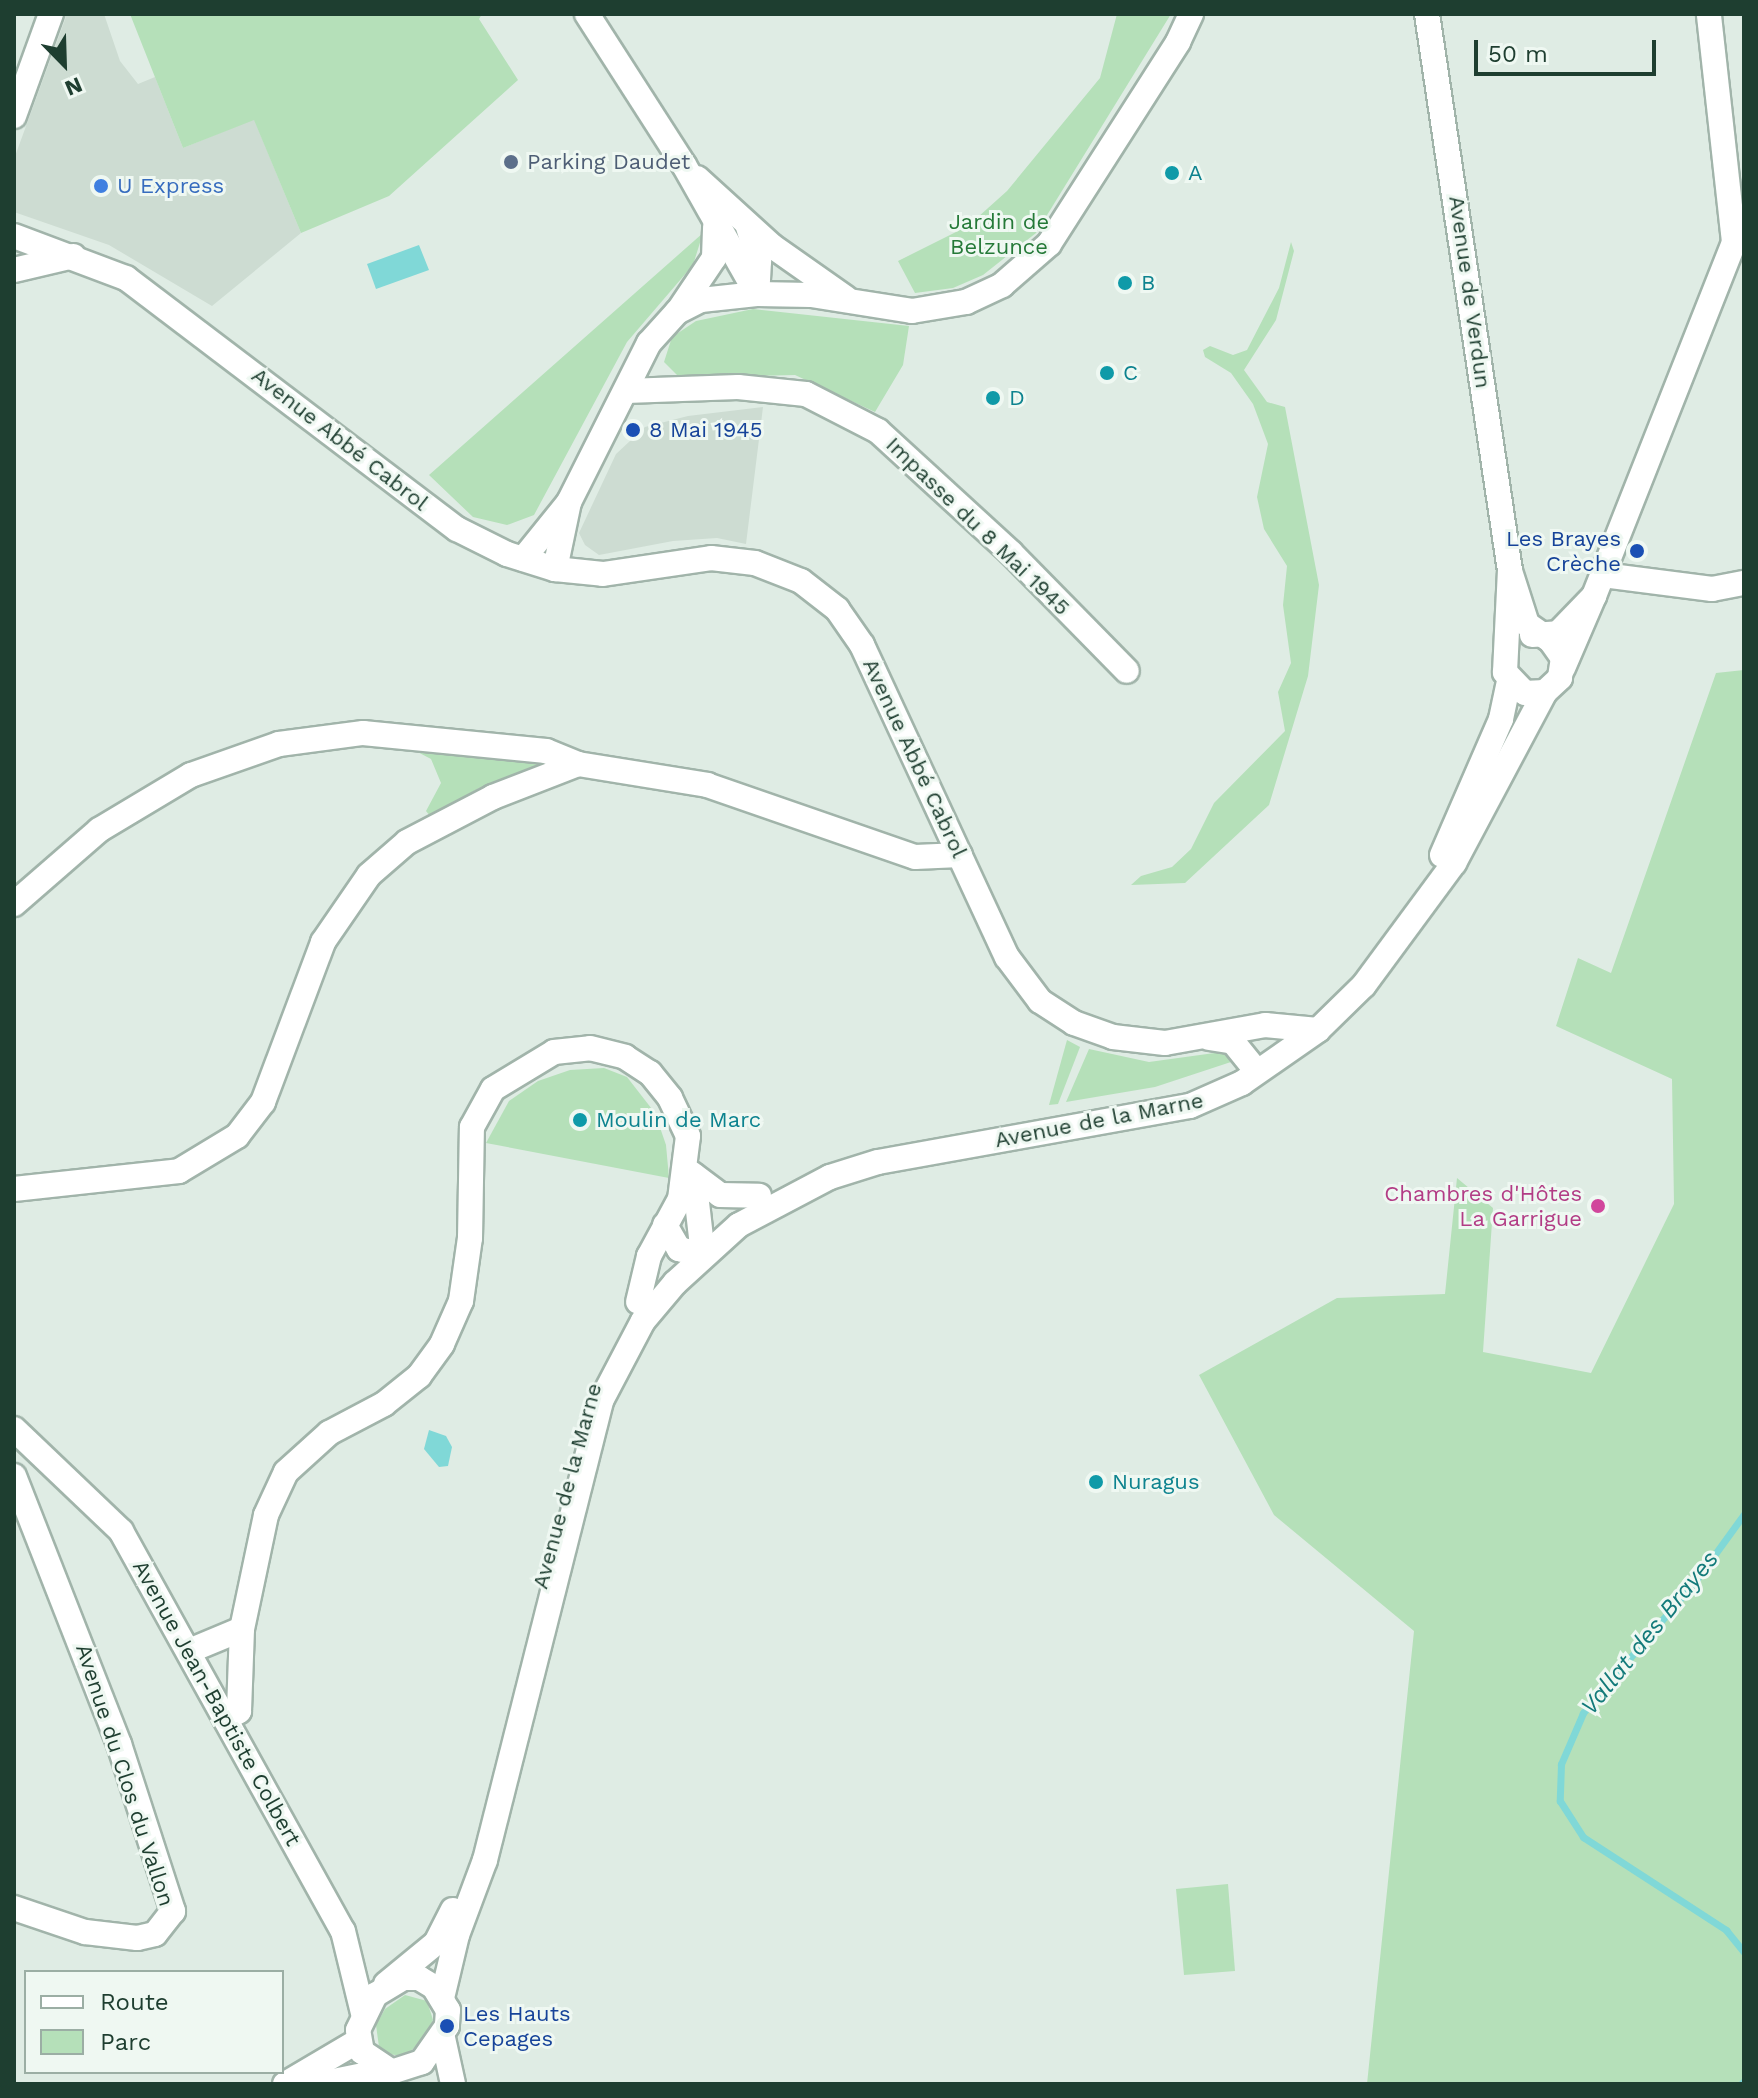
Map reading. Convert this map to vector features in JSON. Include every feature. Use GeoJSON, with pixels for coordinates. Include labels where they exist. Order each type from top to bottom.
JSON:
{"type":"FeatureCollection","features":[{"type":"Feature","properties":{"kind":"street"},"geometry":{"type":"LineString","coordinates":[[14,116],[51,14]]}},
{"type":"Feature","properties":{"kind":"street"},"geometry":{"type":"LineString","coordinates":[[587,14],[684,165],[715,227],[757,294]]}},
{"type":"Feature","properties":{"kind":"street"},"geometry":{"type":"LineString","coordinates":[[677,312],[701,300],[757,294],[852,301],[912,311],[947,307],[985,294],[1024,271],[1057,232],[1178,42],[1191,14]]}},
{"type":"Feature","properties":{"kind":"street","name":"Avenue de Verdun"},"geometry":{"type":"LineString","coordinates":[[1427,14],[1510,571],[1521,614],[1543,637]]}},
{"type":"Feature","properties":{"kind":"street"},"geometry":{"type":"LineString","coordinates":[[1318,1030],[1364,985],[1419,913],[1465,842],[1545,692],[1563,668],[1599,586],[1734,242],[1709,14]]}},
{"type":"Feature","properties":{"kind":"street"},"geometry":{"type":"LineString","coordinates":[[684,165],[745,223],[852,301]]}},
{"type":"Feature","properties":{"kind":"street"},"geometry":{"type":"LineString","coordinates":[[745,223],[757,246],[757,294]]}},
{"type":"Feature","properties":{"kind":"street"},"geometry":{"type":"LineString","coordinates":[[523,559],[569,502],[649,343],[677,312],[714,258],[715,227]]}},
{"type":"Feature","properties":{"kind":"street","name":"Avenue Abbé Cabrol"},"geometry":{"type":"LineString","coordinates":[[14,236],[75,256],[126,278],[457,529],[523,559],[555,569],[603,574],[711,558],[755,563],[801,581],[837,609],[862,645],[1007,957],[1040,1001],[1074,1023],[1113,1037],[1165,1043],[1265,1025],[1318,1030]]}},
{"type":"Feature","properties":{"kind":"street"},"geometry":{"type":"LineString","coordinates":[[14,270],[75,256]]}},
{"type":"Feature","properties":{"kind":"street","name":"Impasse du 8 Mai 1945"},"geometry":{"type":"LineString","coordinates":[[626,391],[738,387],[806,394],[878,431],[1011,553],[1127,671]]}},
{"type":"Feature","properties":{"kind":"street"},"geometry":{"type":"LineString","coordinates":[[555,569],[569,502]]}},
{"type":"Feature","properties":{"kind":"street","name":"Avenue de Verdun"},"geometry":{"type":"LineString","coordinates":[[1508,651],[1510,571]]}},
{"type":"Feature","properties":{"kind":"street"},"geometry":{"type":"LineString","coordinates":[[1599,586],[1712,589],[1744,583]]}},
{"type":"Feature","properties":{"kind":"street"},"geometry":{"type":"LineString","coordinates":[[1419,913],[1501,719],[1509,681],[1508,651],[1522,638],[1558,633],[1599,586]]}},
{"type":"Feature","properties":{"kind":"street"},"geometry":{"type":"LineString","coordinates":[[1543,637],[1559,649],[1563,668]]}},
{"type":"Feature","properties":{"kind":"street"},"geometry":{"type":"LineString","coordinates":[[1509,681],[1525,693],[1545,692]]}},
{"type":"Feature","properties":{"kind":"street"},"geometry":{"type":"LineString","coordinates":[[14,904],[99,830],[143,799],[191,775],[279,744],[363,733],[430,736],[546,751],[578,764],[707,785],[915,857],[960,855]]}},
{"type":"Feature","properties":{"kind":"street"},"geometry":{"type":"LineString","coordinates":[[14,1189],[179,1171],[237,1136],[263,1102],[323,942],[369,875],[407,842],[493,797],[578,764]]}},
{"type":"Feature","properties":{"kind":"street","name":"Avenue de la Marne"},"geometry":{"type":"LineString","coordinates":[[442,1998],[457,1935],[485,1860],[602,1399],[643,1321],[698,1247],[774,1202],[830,1177],[878,1162],[1190,1106],[1222,1094],[1318,1030]]}},
{"type":"Feature","properties":{"kind":"street"},"geometry":{"type":"LineString","coordinates":[[1199,1037],[1233,1042],[1256,1070]]}},
{"type":"Feature","properties":{"kind":"street"},"geometry":{"type":"LineString","coordinates":[[227,1718],[239,1711],[242,1629],[266,1515],[286,1472],[329,1433],[384,1404],[419,1376],[442,1344],[461,1301],[470,1238],[472,1127],[493,1089],[554,1052],[590,1048],[625,1057],[650,1073],[670,1098],[688,1136],[698,1247],[672,1243],[665,1225]]}},
{"type":"Feature","properties":{"kind":"street","name":"Avenue de la Marne"},"geometry":{"type":"LineString","coordinates":[[386,1984],[427,1953],[451,1915],[468,1869],[589,1391],[638,1302],[759,1196],[845,1155],[1175,1094],[1256,1070]]}},
{"type":"Feature","properties":{"kind":"street"},"geometry":{"type":"LineString","coordinates":[[690,1172],[720,1195],[759,1196]]}},
{"type":"Feature","properties":{"kind":"street"},"geometry":{"type":"LineString","coordinates":[[638,1302],[649,1256],[680,1199],[690,1172]]}},
{"type":"Feature","properties":{"kind":"street","name":"Avenue Jean-Baptiste Colbert"},"geometry":{"type":"LineString","coordinates":[[14,1429],[121,1531],[343,1931],[363,2013]]}},
{"type":"Feature","properties":{"kind":"street","name":"Avenue du Clos du Vallon"},"geometry":{"type":"LineString","coordinates":[[14,1476],[119,1744],[173,1911],[155,1934],[137,1938],[85,1932],[14,1908]]}},
{"type":"Feature","properties":{"kind":"street"},"geometry":{"type":"LineString","coordinates":[[189,1651],[242,1629]]}},
{"type":"Feature","properties":{"kind":"street"},"geometry":{"type":"LineString","coordinates":[[285,2084],[358,2041],[363,2013],[386,1984],[419,1978],[442,1998],[448,2010],[443,2038],[453,2084]]}},
{"type":"Feature","properties":{"kind":"street"},"geometry":{"type":"LineString","coordinates":[[319,2084],[394,2076],[422,2062],[443,2038]]}},
{"type":"Feature","properties":{"kind":"street"},"geometry":{"type":"LineString","coordinates":[[358,2041],[394,2076]]}},
{"type":"Feature","properties":{"kind":"shaded area"},"geometry":{"type":"Polygon","coordinates":[[[67,14],[104,14],[120,61],[138,84],[155,77],[183,148],[254,119],[301,233],[212,306],[109,245],[14,212],[14,159],[67,14]]]}},
{"type":"Feature","properties":{"kind":"shaded area"},"geometry":{"type":"Polygon","coordinates":[[[763,407],[746,544],[717,538],[673,541],[599,555],[585,545],[579,533],[616,454],[645,427],[688,416],[763,407]]]}},
{"type":"Feature","properties":{"kind":"green space"},"geometry":{"type":"Polygon","coordinates":[[[130,14],[482,14],[479,19],[518,80],[389,196],[301,233],[254,120],[183,148],[130,14]]]}},
{"type":"Feature","properties":{"kind":"green space","name":"Jardin de Belzunce"},"geometry":{"type":"Polygon","coordinates":[[[1117,14],[1171,14],[1036,233],[983,275],[953,288],[915,293],[898,261],[968,226],[1007,191],[1100,78],[1117,14]]]}},
{"type":"Feature","properties":{"kind":"green space"},"geometry":{"type":"Polygon","coordinates":[[[703,233],[693,265],[627,342],[534,515],[507,525],[473,517],[429,475],[703,233]]]}},
{"type":"Feature","properties":{"kind":"green space"},"geometry":{"type":"Polygon","coordinates":[[[1291,242],[1294,251],[1276,320],[1244,370],[1267,402],[1285,407],[1319,585],[1308,676],[1269,805],[1185,883],[1131,885],[1141,876],[1172,867],[1191,849],[1214,803],[1285,731],[1278,692],[1291,663],[1283,605],[1287,566],[1264,529],[1257,497],[1268,444],[1253,404],[1231,373],[1205,357],[1203,350],[1210,346],[1233,355],[1247,350],[1279,288],[1291,242]]]}},
{"type":"Feature","properties":{"kind":"green space"},"geometry":{"type":"Polygon","coordinates":[[[753,309],[909,326],[903,365],[875,412],[795,375],[680,378],[664,362],[672,337],[696,321],[753,309]]]}},
{"type":"Feature","properties":{"kind":"green space"},"geometry":{"type":"Polygon","coordinates":[[[1744,670],[1744,2084],[1367,2084],[1414,1631],[1274,1515],[1199,1375],[1337,1298],[1445,1294],[1457,1178],[1493,1208],[1483,1352],[1591,1373],[1674,1204],[1672,1079],[1556,1026],[1578,958],[1611,973],[1716,673],[1744,670]]]}},
{"type":"Feature","properties":{"kind":"green space"},"geometry":{"type":"Polygon","coordinates":[[[406,746],[539,758],[548,765],[479,788],[430,816],[426,811],[441,783],[431,759],[406,746]]]}},
{"type":"Feature","properties":{"kind":"green space"},"geometry":{"type":"Polygon","coordinates":[[[1067,1040],[1080,1047],[1058,1104],[1049,1105],[1067,1040]]]}},
{"type":"Feature","properties":{"kind":"green space"},"geometry":{"type":"Polygon","coordinates":[[[1089,1049],[1149,1062],[1229,1051],[1234,1061],[1155,1087],[1066,1102],[1089,1049]]]}},
{"type":"Feature","properties":{"kind":"green space"},"geometry":{"type":"Polygon","coordinates":[[[604,1068],[627,1077],[655,1113],[666,1145],[669,1178],[486,1143],[509,1101],[538,1081],[570,1070],[604,1068]]]}},
{"type":"Feature","properties":{"kind":"green space"},"geometry":{"type":"Polygon","coordinates":[[[1228,1884],[1235,1971],[1184,1975],[1176,1889],[1228,1884]]]}},
{"type":"Feature","properties":{"kind":"green space"},"geometry":{"type":"Polygon","coordinates":[[[405,1995],[427,2001],[433,2020],[424,2039],[405,2056],[386,2054],[379,2047],[376,2025],[385,2009],[405,1995]]]}},
{"type":"Feature","properties":{"kind":"water"},"geometry":{"type":"Polygon","coordinates":[[[419,245],[429,270],[376,289],[367,264],[419,245]]]}},
{"type":"Feature","properties":{"kind":"water"},"geometry":{"type":"Polygon","coordinates":[[[429,1430],[446,1436],[452,1447],[448,1466],[439,1467],[424,1449],[429,1430]]]}},
{"type":"Feature","properties":{"kind":"waterway","name":"Vallat des Brayes"},"geometry":{"type":"LineString","coordinates":[[1744,1514],[1697,1579],[1583,1713],[1561,1764],[1560,1801],[1583,1837],[1726,1930],[1744,1952]]}},
{"type":"Feature","properties":{"kind":"waterway","name":"Vallat des Brayes"},"geometry":{"type":"LineString","coordinates":[[1741,2084],[1744,2081]]}},
{"type":"Feature","properties":{"kind":"place","name":"Parking Daudet"},"geometry":{"type":"Point","coordinates":[511,162]}},
{"type":"Feature","properties":{"kind":"place","name":"A"},"geometry":{"type":"Point","coordinates":[1172,173]}},
{"type":"Feature","properties":{"kind":"place","name":"U Express"},"geometry":{"type":"Point","coordinates":[101,186]}},
{"type":"Feature","properties":{"kind":"place","name":"B"},"geometry":{"type":"Point","coordinates":[1125,283]}},
{"type":"Feature","properties":{"kind":"place","name":"C"},"geometry":{"type":"Point","coordinates":[1107,373]}},
{"type":"Feature","properties":{"kind":"place","name":"D"},"geometry":{"type":"Point","coordinates":[993,398]}},
{"type":"Feature","properties":{"kind":"place","name":"8 Mai 1945"},"geometry":{"type":"Point","coordinates":[633,430]}},
{"type":"Feature","properties":{"kind":"place","name":"Les Brayes Crèche"},"geometry":{"type":"Point","coordinates":[1637,551]}},
{"type":"Feature","properties":{"kind":"place","name":"Moulin de Marc"},"geometry":{"type":"Point","coordinates":[580,1120]}},
{"type":"Feature","properties":{"kind":"place","name":"Chambres d'Hôtes La Garrigue"},"geometry":{"type":"Point","coordinates":[1598,1206]}},
{"type":"Feature","properties":{"kind":"place","name":"Nuragus"},"geometry":{"type":"Point","coordinates":[1096,1482]}},
{"type":"Feature","properties":{"kind":"place","name":"Les Hauts Cepages"},"geometry":{"type":"Point","coordinates":[447,2026]}}]}
